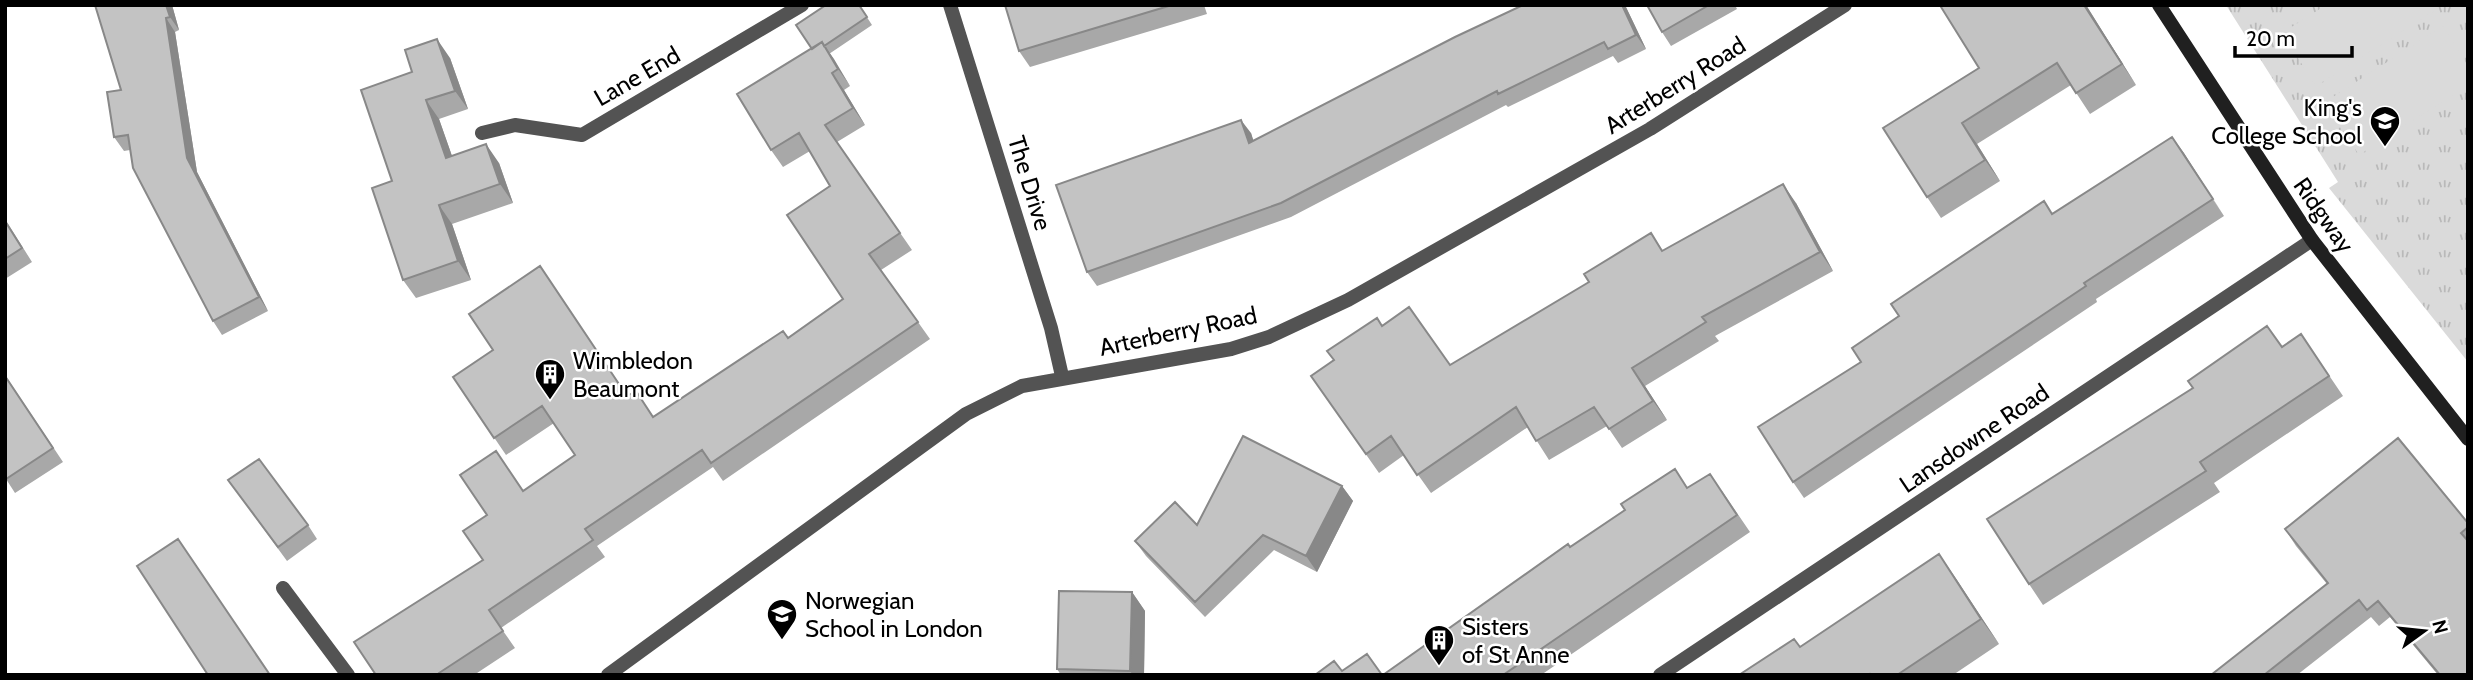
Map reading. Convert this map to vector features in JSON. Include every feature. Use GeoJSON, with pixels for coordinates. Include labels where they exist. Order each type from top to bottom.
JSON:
{"type":"FeatureCollection","features":[{"type":"Feature","properties":{"kind":"street","name":"Lane End"},"geometry":{"type":"LineString","coordinates":[[482,133],[515,125],[582,135],[802,5]]}},
{"type":"Feature","properties":{"kind":"street","name":"The Drive"},"geometry":{"type":"LineString","coordinates":[[950,5],[1051,328],[1062,376]]}},
{"type":"Feature","properties":{"kind":"street","name":"Arterberry Road"},"geometry":{"type":"LineString","coordinates":[[608,675],[966,414],[1022,386],[1062,376],[1231,349],[1269,337],[1313,317],[1650,130],[1844,5]]}},
{"type":"Feature","properties":{"kind":"street","name":"Ridgway"},"geometry":{"type":"LineString","coordinates":[[2159,5],[2312,240],[2468,439]]}},
{"type":"Feature","properties":{"kind":"street","name":"Lansdowne Road"},"geometry":{"type":"LineString","coordinates":[[1660,675],[2312,240]]}},
{"type":"Feature","properties":{"kind":"street"},"geometry":{"type":"LineString","coordinates":[[283,588],[348,675]]}},
{"type":"Feature","properties":{"kind":"green space","name":"King's College School"},"geometry":{"type":"Polygon","coordinates":[[[2226,5],[2468,5],[2468,362],[2329,188],[2338,182],[2226,5]]]}},
{"type":"Feature","properties":{"kind":"green space"},"geometry":{"type":"Polygon","coordinates":[[[2326,5],[2430,5],[2434,11],[2316,86],[2282,33],[2326,5]]]}},
{"type":"Feature","properties":{"kind":"green space"},"geometry":{"type":"Polygon","coordinates":[[[2443,26],[2468,66],[2468,85],[2359,155],[2325,102],[2443,26]]]}},
{"type":"Feature","properties":{"kind":"building"},"geometry":{"type":"Polygon","coordinates":[[[95,5],[166,5],[170,17],[166,18],[187,158],[259,297],[213,321],[133,168],[128,135],[114,137],[107,92],[121,90],[95,5]]]}},
{"type":"Feature","properties":{"kind":"building"},"geometry":{"type":"Polygon","coordinates":[[[826,5],[859,5],[867,17],[824,46],[822,42],[812,49],[796,25],[826,5]]]}},
{"type":"Feature","properties":{"kind":"building"},"geometry":{"type":"Polygon","coordinates":[[[1005,5],[1172,5],[1019,51],[1005,5]]]}},
{"type":"Feature","properties":{"kind":"building"},"geometry":{"type":"Polygon","coordinates":[[[1523,5],[1622,5],[1636,35],[1608,49],[1604,42],[1498,94],[1497,91],[1281,203],[1087,272],[1056,185],[1241,120],[1249,143],[1523,5]]]}},
{"type":"Feature","properties":{"kind":"building"},"geometry":{"type":"Polygon","coordinates":[[[1647,5],[1709,5],[1662,32],[1647,5]]]}},
{"type":"Feature","properties":{"kind":"building"},"geometry":{"type":"Polygon","coordinates":[[[2084,5],[2122,64],[2076,93],[2057,63],[1962,123],[1985,160],[1927,197],[1883,128],[1979,68],[1941,7],[2084,5]]]}},
{"type":"Feature","properties":{"kind":"building"},"geometry":{"type":"Polygon","coordinates":[[[437,39],[455,91],[426,100],[446,158],[486,144],[500,184],[439,205],[458,261],[403,280],[372,188],[392,181],[361,90],[412,72],[405,50],[437,39]]]}},
{"type":"Feature","properties":{"kind":"building"},"geometry":{"type":"Polygon","coordinates":[[[822,42],[838,69],[832,73],[853,108],[825,125],[900,233],[869,254],[918,322],[711,463],[702,450],[585,529],[593,540],[489,610],[503,631],[439,673],[440,675],[376,675],[354,642],[483,560],[463,531],[487,515],[460,475],[496,451],[523,491],[575,455],[542,406],[494,438],[453,377],[493,350],[469,314],[540,266],[627,396],[636,391],[653,417],[783,331],[788,338],[843,299],[787,215],[830,186],[799,133],[771,150],[737,94],[822,42]]]}},
{"type":"Feature","properties":{"kind":"building"},"geometry":{"type":"Polygon","coordinates":[[[2172,137],[2213,199],[2084,283],[2086,286],[1793,482],[1758,427],[1861,362],[1852,348],[1899,316],[1891,304],[2044,201],[2052,214],[2172,137]]]}},
{"type":"Feature","properties":{"kind":"building"},"geometry":{"type":"Polygon","coordinates":[[[1783,184],[1820,252],[1702,317],[1706,322],[1632,368],[1653,401],[1609,429],[1594,407],[1536,441],[1516,407],[1417,475],[1391,436],[1366,454],[1311,376],[1334,360],[1327,351],[1377,318],[1382,326],[1409,307],[1450,365],[1589,282],[1584,274],[1651,233],[1662,251],[1783,184]]]}},
{"type":"Feature","properties":{"kind":"building"},"geometry":{"type":"Polygon","coordinates":[[[5,221],[22,248],[5,259],[5,221]]]}},
{"type":"Feature","properties":{"kind":"building"},"geometry":{"type":"Polygon","coordinates":[[[2267,326],[2282,347],[2301,334],[2329,376],[2200,462],[2206,471],[2029,584],[1987,519],[2193,388],[2188,381],[2267,326]]]}},
{"type":"Feature","properties":{"kind":"building"},"geometry":{"type":"Polygon","coordinates":[[[5,376],[53,448],[6,479],[5,479],[5,376]]]}},
{"type":"Feature","properties":{"kind":"building"},"geometry":{"type":"Polygon","coordinates":[[[1243,436],[1342,486],[1306,556],[1263,535],[1195,602],[1135,541],[1175,502],[1197,525],[1243,436]]]}},
{"type":"Feature","properties":{"kind":"building"},"geometry":{"type":"Polygon","coordinates":[[[2398,438],[2468,523],[2468,527],[2461,533],[2468,541],[2468,675],[2440,675],[2378,601],[2367,610],[2359,600],[2264,675],[2211,675],[2328,583],[2285,529],[2398,438]]]}},
{"type":"Feature","properties":{"kind":"building"},"geometry":{"type":"Polygon","coordinates":[[[259,459],[308,525],[278,547],[228,480],[259,459]]]}},
{"type":"Feature","properties":{"kind":"building"},"geometry":{"type":"Polygon","coordinates":[[[1675,469],[1687,488],[1710,474],[1737,515],[1503,675],[1383,675],[1568,544],[1570,547],[1625,510],[1621,504],[1675,469]]]}},
{"type":"Feature","properties":{"kind":"building"},"geometry":{"type":"Polygon","coordinates":[[[178,539],[270,675],[208,675],[137,566],[178,539]]]}},
{"type":"Feature","properties":{"kind":"building"},"geometry":{"type":"Polygon","coordinates":[[[1939,554],[1981,619],[1897,675],[1739,675],[1794,639],[1800,647],[1939,554]]]}},
{"type":"Feature","properties":{"kind":"building"},"geometry":{"type":"Polygon","coordinates":[[[1059,591],[1132,592],[1130,671],[1057,669],[1059,591]]]}},
{"type":"Feature","properties":{"kind":"building"},"geometry":{"type":"Polygon","coordinates":[[[1367,654],[1382,675],[1315,675],[1334,661],[1342,671],[1367,654]]]}},
{"type":"Feature","properties":{"kind":"place","name":"King's College School"},"geometry":{"type":"Point","coordinates":[2385,148]}},
{"type":"Feature","properties":{"kind":"place","name":"Wimbledon Beaumont"},"geometry":{"type":"Point","coordinates":[550,401]}},
{"type":"Feature","properties":{"kind":"place","name":"Norwegian School in London"},"geometry":{"type":"Point","coordinates":[782,641]}},
{"type":"Feature","properties":{"kind":"place","name":"Sisters of St Anne"},"geometry":{"type":"Point","coordinates":[1439,667]}}]}
